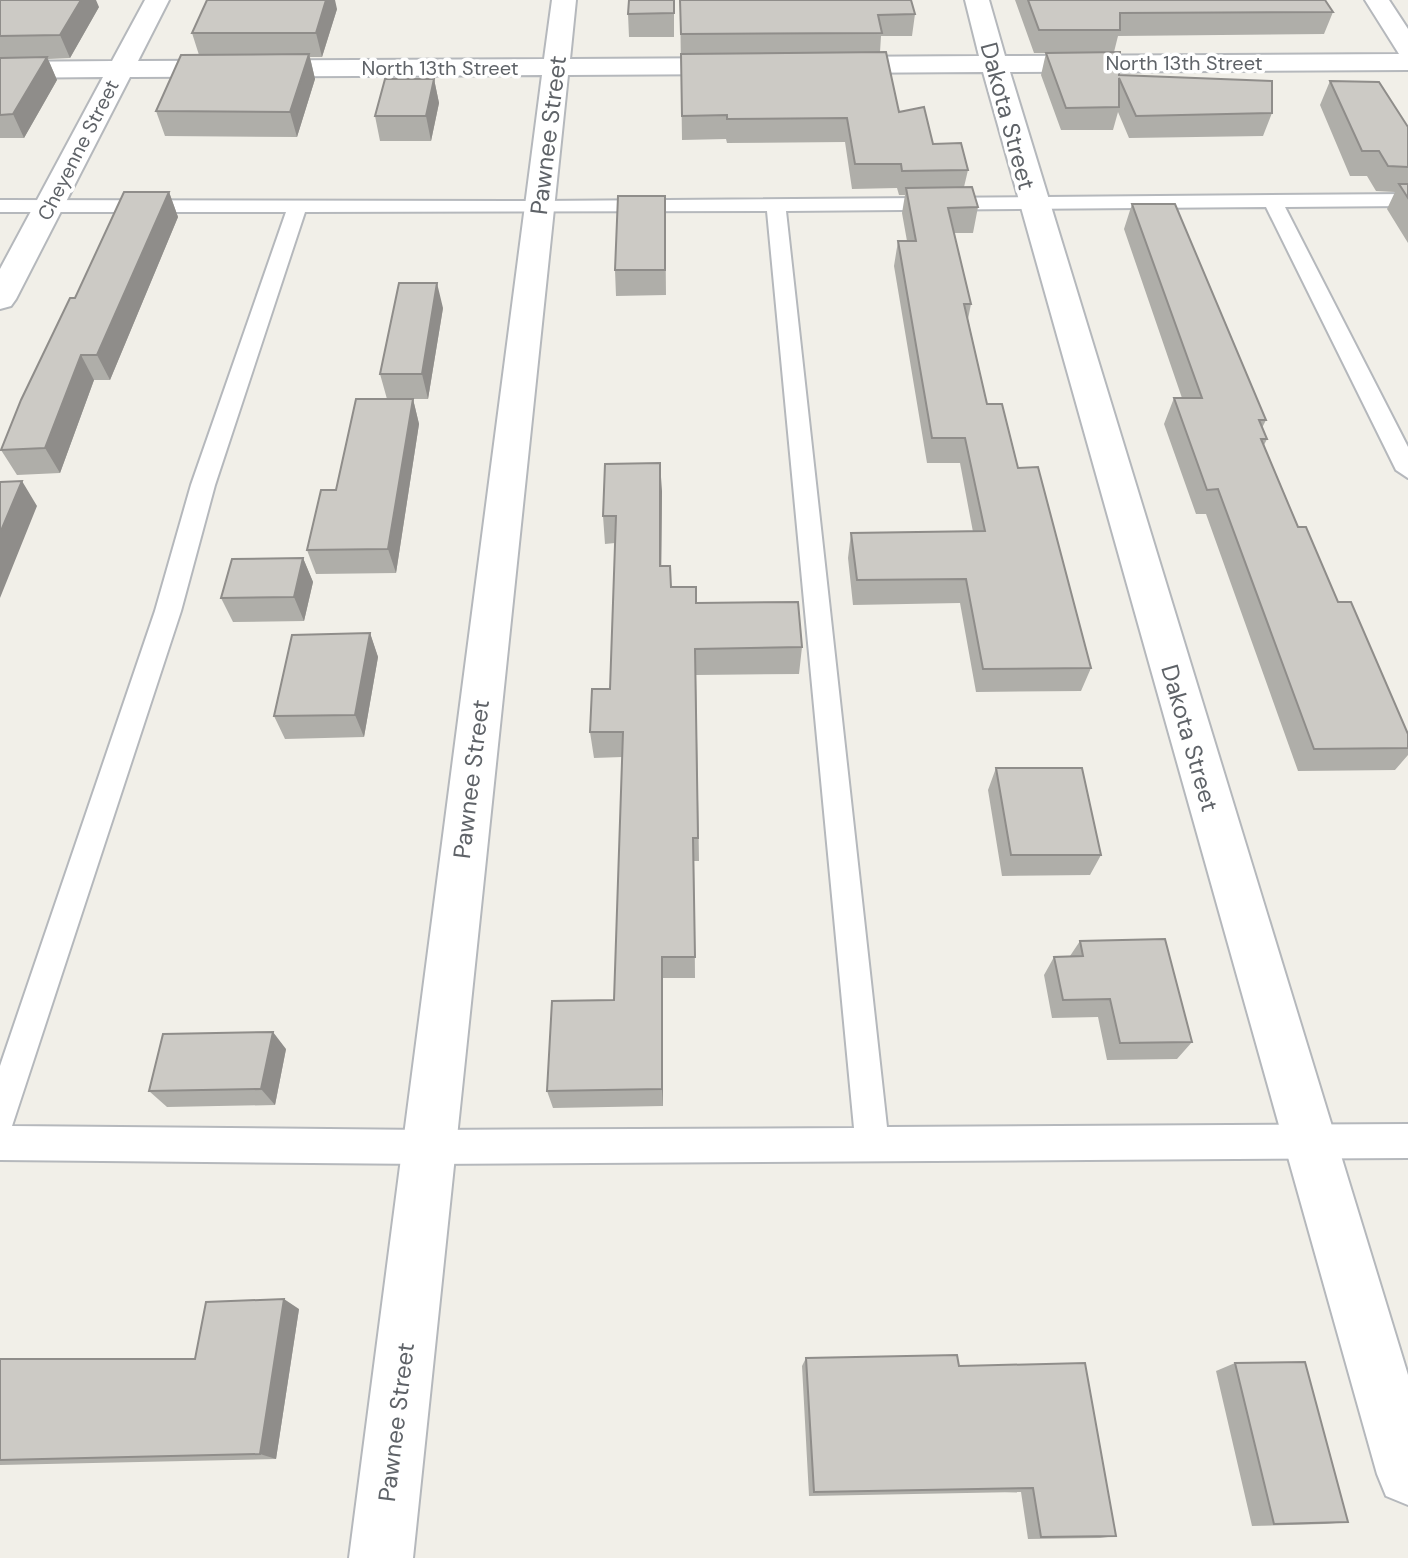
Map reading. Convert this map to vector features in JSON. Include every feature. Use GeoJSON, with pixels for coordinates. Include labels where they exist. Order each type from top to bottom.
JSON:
{"type":"FeatureCollection","features":[{"type":"Feature","properties":{"kind":"street","name":"Cheyenne Street"},"geometry":{"type":"LineString","coordinates":[[0,299],[157,0]]}},
{"type":"Feature","properties":{"kind":"street","name":"Pawnee Street"},"geometry":{"type":"LineString","coordinates":[[381,1558],[564,0]]}},
{"type":"Feature","properties":{"kind":"street","name":"Dakota Street"},"geometry":{"type":"LineString","coordinates":[[977,0],[1032,202],[1408,1474]]}},
{"type":"Feature","properties":{"kind":"street"},"geometry":{"type":"LineString","coordinates":[[1377,0],[1408,49]]}},
{"type":"Feature","properties":{"kind":"street","name":"North 13th Street"},"geometry":{"type":"LineString","coordinates":[[806,65],[1408,62]]}},
{"type":"Feature","properties":{"kind":"street","name":"North 13th Street"},"geometry":{"type":"LineString","coordinates":[[0,70],[775,66]]}},
{"type":"Feature","properties":{"kind":"lane"},"geometry":{"type":"LineString","coordinates":[[0,206],[539,207],[1408,200]]}},
{"type":"Feature","properties":{"kind":"lane"},"geometry":{"type":"LineString","coordinates":[[1273,201],[1408,470]]}},
{"type":"Feature","properties":{"kind":"lane"},"geometry":{"type":"LineString","coordinates":[[776,204],[814,547],[872,1143]]}},
{"type":"Feature","properties":{"kind":"lane"},"geometry":{"type":"LineString","coordinates":[[0,1115],[168,611],[203,485],[298,205]]}},
{"type":"Feature","properties":{"kind":"lane"},"geometry":{"type":"LineString","coordinates":[[0,1143],[427,1147],[1408,1141]]}},
{"type":"Feature","properties":{"kind":"building"},"geometry":{"type":"Polygon","coordinates":[[[0,0],[81,0],[60,35],[0,36],[0,0]]]}},
{"type":"Feature","properties":{"kind":"building"},"geometry":{"type":"Polygon","coordinates":[[[207,0],[326,0],[316,33],[192,33],[207,0]]]}},
{"type":"Feature","properties":{"kind":"building"},"geometry":{"type":"Polygon","coordinates":[[[629,0],[674,0],[674,13],[628,14],[629,0]]]}},
{"type":"Feature","properties":{"kind":"building"},"geometry":{"type":"Polygon","coordinates":[[[680,0],[911,0],[915,14],[878,15],[882,33],[681,34],[680,0]]]}},
{"type":"Feature","properties":{"kind":"building"},"geometry":{"type":"Polygon","coordinates":[[[1028,0],[1325,0],[1333,12],[1120,13],[1120,30],[1039,30],[1028,0]]]}},
{"type":"Feature","properties":{"kind":"building"},"geometry":{"type":"Polygon","coordinates":[[[886,52],[899,112],[924,107],[933,144],[961,143],[968,170],[902,171],[901,164],[855,164],[847,118],[727,119],[727,115],[682,116],[681,54],[886,52]]]}},
{"type":"Feature","properties":{"kind":"building"},"geometry":{"type":"Polygon","coordinates":[[[1120,52],[1119,75],[1272,81],[1272,113],[1136,116],[1119,78],[1119,107],[1066,108],[1046,53],[1120,52]]]}},
{"type":"Feature","properties":{"kind":"building"},"geometry":{"type":"Polygon","coordinates":[[[309,54],[290,112],[156,111],[181,55],[309,54]]]}},
{"type":"Feature","properties":{"kind":"building"},"geometry":{"type":"Polygon","coordinates":[[[47,57],[13,114],[0,115],[0,58],[47,57]]]}},
{"type":"Feature","properties":{"kind":"building"},"geometry":{"type":"Polygon","coordinates":[[[385,79],[434,79],[426,116],[375,116],[385,79]]]}},
{"type":"Feature","properties":{"kind":"building"},"geometry":{"type":"Polygon","coordinates":[[[1330,81],[1379,82],[1408,127],[1408,167],[1388,166],[1379,151],[1362,151],[1330,81]]]}},
{"type":"Feature","properties":{"kind":"building"},"geometry":{"type":"Polygon","coordinates":[[[1399,184],[1408,184],[1408,198],[1399,184]]]}},
{"type":"Feature","properties":{"kind":"building"},"geometry":{"type":"Polygon","coordinates":[[[972,187],[978,207],[948,208],[971,304],[964,304],[987,404],[1002,404],[1018,468],[1038,467],[1091,668],[983,669],[966,579],[857,580],[851,533],[985,531],[965,438],[932,438],[898,241],[916,241],[906,188],[972,187]]]}},
{"type":"Feature","properties":{"kind":"building"},"geometry":{"type":"Polygon","coordinates":[[[124,192],[169,192],[97,355],[81,355],[45,448],[1,450],[21,400],[70,298],[75,298],[124,192]]]}},
{"type":"Feature","properties":{"kind":"building"},"geometry":{"type":"Polygon","coordinates":[[[618,196],[665,196],[665,270],[615,270],[618,196]]]}},
{"type":"Feature","properties":{"kind":"building"},"geometry":{"type":"Polygon","coordinates":[[[1132,204],[1175,204],[1266,420],[1259,420],[1267,439],[1261,439],[1298,527],[1306,527],[1338,602],[1351,602],[1408,734],[1408,748],[1314,749],[1218,489],[1207,490],[1174,398],[1202,398],[1132,204]]]}},
{"type":"Feature","properties":{"kind":"building"},"geometry":{"type":"Polygon","coordinates":[[[399,283],[437,283],[422,374],[380,374],[399,283]]]}},
{"type":"Feature","properties":{"kind":"building"},"geometry":{"type":"Polygon","coordinates":[[[356,399],[413,399],[388,549],[307,550],[321,490],[336,490],[356,399]]]}},
{"type":"Feature","properties":{"kind":"building"},"geometry":{"type":"Polygon","coordinates":[[[660,463],[660,566],[670,566],[671,587],[696,587],[696,603],[798,602],[802,647],[695,649],[698,838],[693,838],[695,957],[662,957],[662,1089],[547,1091],[552,1001],[614,1000],[623,732],[590,732],[592,689],[610,689],[616,516],[603,516],[605,464],[660,463]]]}},
{"type":"Feature","properties":{"kind":"building"},"geometry":{"type":"Polygon","coordinates":[[[22,481],[0,533],[0,482],[22,481]]]}},
{"type":"Feature","properties":{"kind":"building"},"geometry":{"type":"Polygon","coordinates":[[[303,558],[294,597],[221,598],[232,559],[303,558]]]}},
{"type":"Feature","properties":{"kind":"building"},"geometry":{"type":"Polygon","coordinates":[[[370,633],[355,715],[274,716],[292,635],[370,633]]]}},
{"type":"Feature","properties":{"kind":"building"},"geometry":{"type":"Polygon","coordinates":[[[996,768],[1082,768],[1101,855],[1011,855],[996,768]]]}},
{"type":"Feature","properties":{"kind":"building"},"geometry":{"type":"Polygon","coordinates":[[[1165,939],[1192,1042],[1120,1043],[1110,999],[1063,1000],[1054,957],[1083,956],[1080,941],[1165,939]]]}},
{"type":"Feature","properties":{"kind":"building"},"geometry":{"type":"Polygon","coordinates":[[[273,1032],[261,1089],[149,1091],[163,1034],[273,1032]]]}},
{"type":"Feature","properties":{"kind":"building"},"geometry":{"type":"Polygon","coordinates":[[[284,1299],[260,1454],[0,1460],[0,1359],[195,1359],[206,1302],[284,1299]]]}},
{"type":"Feature","properties":{"kind":"building"},"geometry":{"type":"Polygon","coordinates":[[[957,1355],[959,1366],[1085,1363],[1116,1536],[1041,1537],[1033,1488],[814,1492],[806,1358],[957,1355]]]}},
{"type":"Feature","properties":{"kind":"building"},"geometry":{"type":"Polygon","coordinates":[[[1305,1362],[1348,1522],[1274,1524],[1235,1363],[1305,1362]]]}}]}
